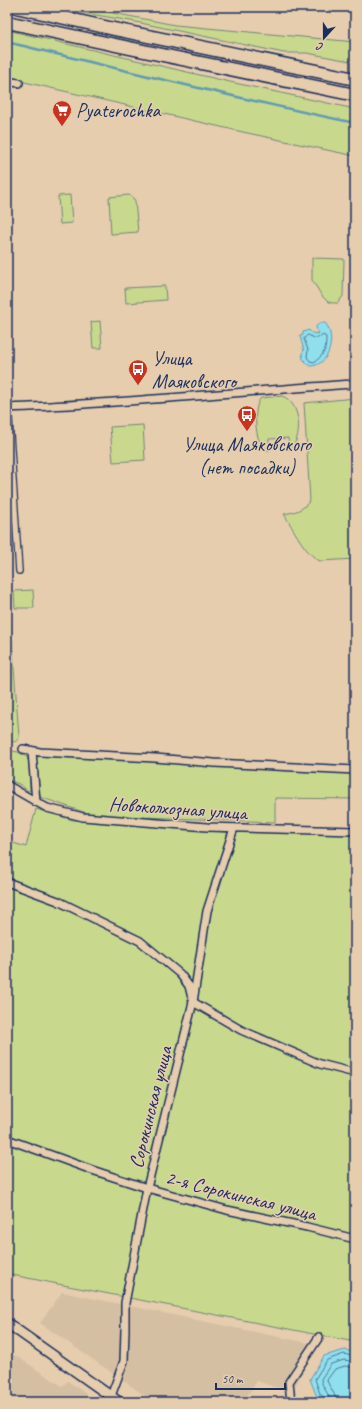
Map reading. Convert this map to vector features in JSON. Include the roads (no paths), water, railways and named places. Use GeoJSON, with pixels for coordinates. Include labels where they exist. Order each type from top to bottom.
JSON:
{"type":"FeatureCollection","features":[{"type":"Feature","properties":{"kind":"main road"},"geometry":{"type":"LineString","coordinates":[[16,7],[355,80]]}},
{"type":"Feature","properties":{"kind":"main road"},"geometry":{"type":"LineString","coordinates":[[7,22],[172,58],[355,95]]}},
{"type":"Feature","properties":{"kind":"street"},"geometry":{"type":"LineString","coordinates":[[7,408],[76,405],[279,388],[355,384]]}},
{"type":"Feature","properties":{"kind":"street"},"geometry":{"type":"LineString","coordinates":[[9,419],[19,571]]}},
{"type":"Feature","properties":{"kind":"street"},"geometry":{"type":"LineString","coordinates":[[23,749],[32,751],[214,763],[355,770]]}},
{"type":"Feature","properties":{"kind":"street"},"geometry":{"type":"LineString","coordinates":[[32,751],[36,802]]}},
{"type":"Feature","properties":{"kind":"street","name":"Новоколхозная улица"},"geometry":{"type":"LineString","coordinates":[[7,785],[36,802],[60,812],[83,817],[193,826],[355,831]]}},
{"type":"Feature","properties":{"kind":"street","name":"Сорокинская улица"},"geometry":{"type":"LineString","coordinates":[[111,1396],[124,1361],[126,1330],[125,1303],[147,1188],[193,1002],[207,911],[234,828]]}},
{"type":"Feature","properties":{"kind":"street"},"geometry":{"type":"LineString","coordinates":[[7,882],[58,901],[140,941],[180,974],[189,986],[193,1002],[241,1030],[320,1064],[355,1073]]}},
{"type":"Feature","properties":{"kind":"street","name":"2-я Сорокинская улица"},"geometry":{"type":"LineString","coordinates":[[7,1139],[147,1188],[226,1210],[355,1239]]}},
{"type":"Feature","properties":{"kind":"street"},"geometry":{"type":"LineString","coordinates":[[7,1323],[119,1402]]}},
{"type":"Feature","properties":{"kind":"street"},"geometry":{"type":"LineString","coordinates":[[291,1402],[289,1382],[319,1337]]}},
{"type":"Feature","properties":{"kind":"water"},"geometry":{"type":"Polygon","coordinates":[[[325,323],[330,334],[330,349],[323,361],[317,365],[310,366],[303,359],[302,353],[304,351],[300,336],[303,335],[303,332],[309,330],[312,333],[318,334],[319,333],[316,328],[317,325],[325,323]]]}},
{"type":"Feature","properties":{"kind":"water"},"geometry":{"type":"Polygon","coordinates":[[[345,1350],[355,1353],[355,1402],[323,1402],[317,1397],[310,1379],[324,1356],[345,1350]]]}},
{"type":"Feature","properties":{"kind":"waterway"},"geometry":{"type":"LineString","coordinates":[[7,42],[224,94],[355,123]]}},
{"type":"Feature","properties":{"kind":"place","name":"Pyaterochka"},"geometry":{"type":"Point","coordinates":[62,127]}},
{"type":"Feature","properties":{"kind":"place","name":"Улица Маяковского"},"geometry":{"type":"Point","coordinates":[138,386]}},
{"type":"Feature","properties":{"kind":"place","name":"Улица Маяковского (нет посадки)"},"geometry":{"type":"Point","coordinates":[247,432]}}]}
